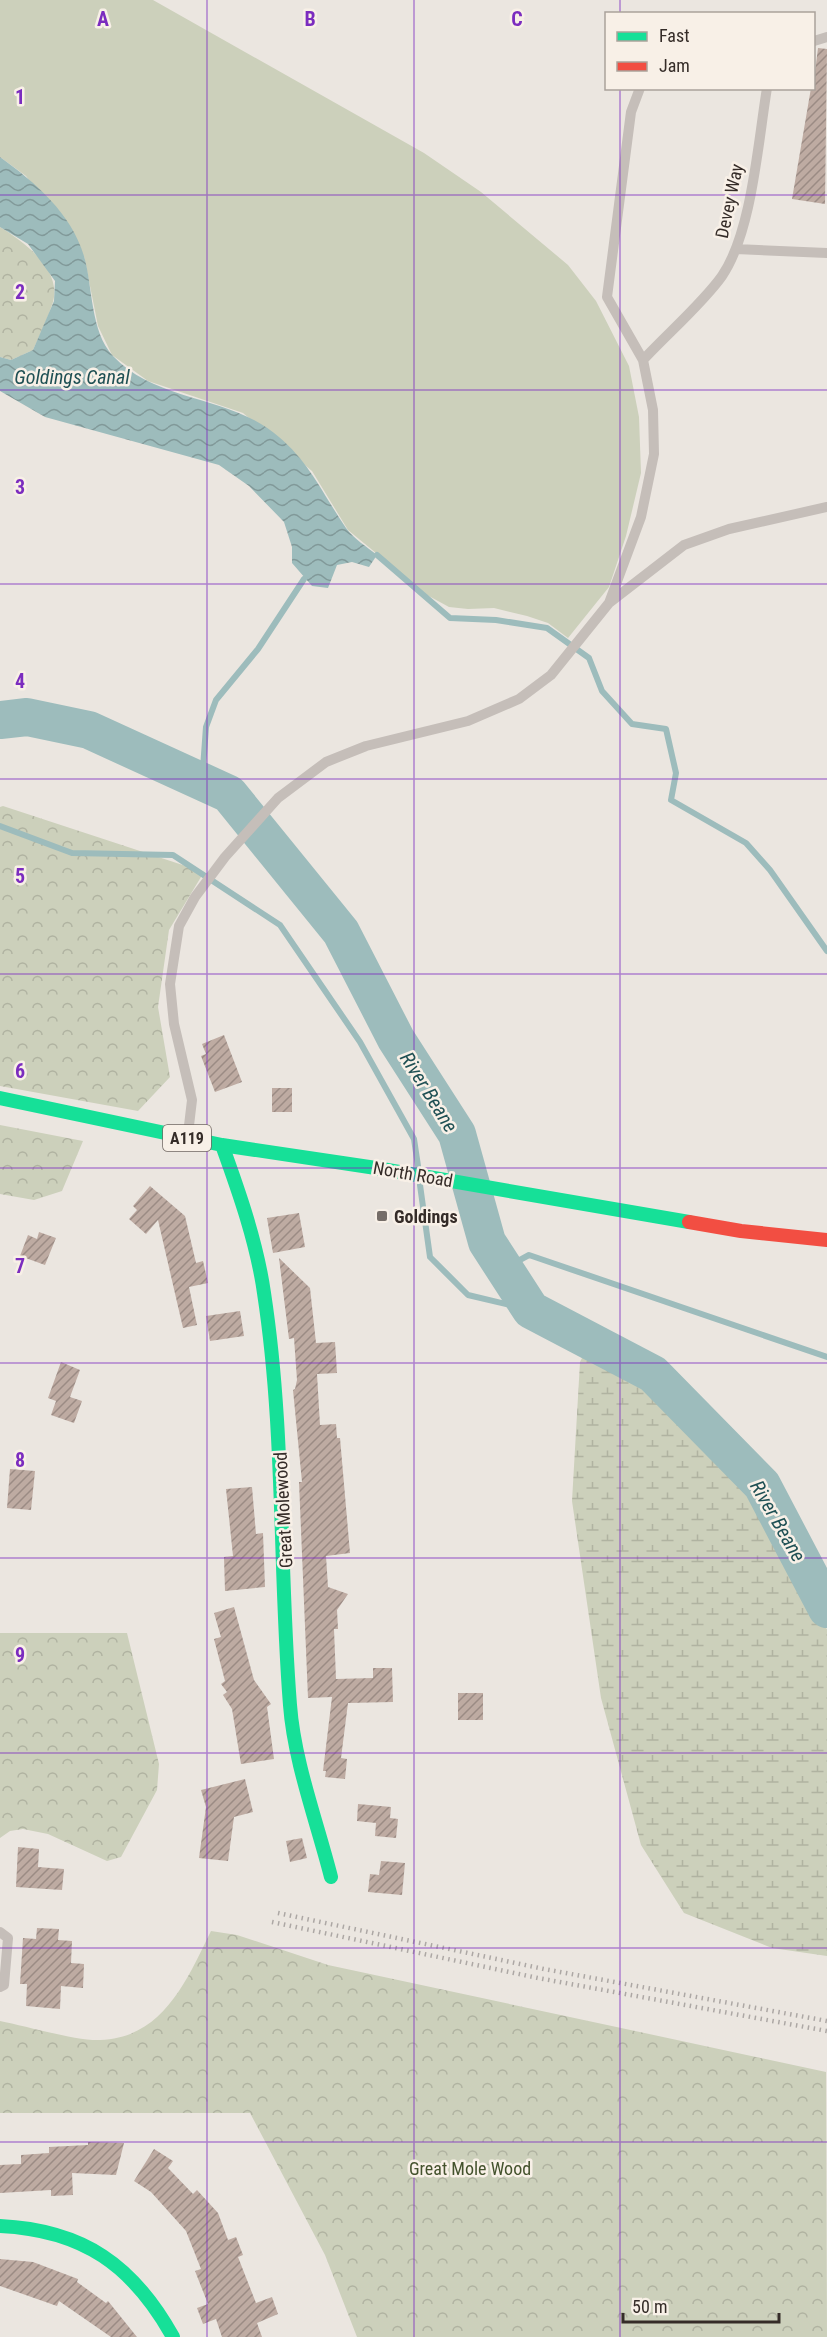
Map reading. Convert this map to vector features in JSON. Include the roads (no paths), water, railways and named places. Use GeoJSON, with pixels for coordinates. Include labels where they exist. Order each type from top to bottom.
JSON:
{"type":"FeatureCollection","features":[{"type":"Feature","properties":{"kind":"street","name":"North Road"},"geometry":{"type":"LineString","coordinates":[[0,1098],[222,1145],[418,1175],[741,1231],[827,1240]]}},
{"type":"Feature","properties":{"kind":"street","name":"Great Molewood"},"geometry":{"type":"LineString","coordinates":[[222,1145],[238,1191],[264,1291],[274,1377],[282,1483],[290,1707],[298,1750],[331,1877]]}},
{"type":"Feature","properties":{"kind":"street"},"geometry":{"type":"LineString","coordinates":[[0,2226],[55,2232],[94,2249],[134,2278],[149,2295],[173,2337]]}},
{"type":"Feature","properties":{"kind":"lane"},"geometry":{"type":"LineString","coordinates":[[609,603],[641,517],[654,454],[653,410],[643,360],[607,297],[631,112],[639,90]]}},
{"type":"Feature","properties":{"kind":"lane","name":"Devey Way"},"geometry":{"type":"LineString","coordinates":[[643,360],[722,276],[736,249],[745,216],[767,90]]}},
{"type":"Feature","properties":{"kind":"lane"},"geometry":{"type":"LineString","coordinates":[[736,249],[827,253]]}},
{"type":"Feature","properties":{"kind":"lane"},"geometry":{"type":"LineString","coordinates":[[188,1138],[192,1100],[174,1024],[170,984],[179,926],[200,890],[225,857],[272,804],[326,762],[366,746],[468,721],[519,699],[551,675],[609,603],[684,544],[729,529],[827,507]]}},
{"type":"Feature","properties":{"kind":"lane"},"geometry":{"type":"LineString","coordinates":[[0,1932],[8,1938],[4,1985],[0,1987]]}},
{"type":"Feature","properties":{"kind":"water","name":"Goldings Canal"},"geometry":{"type":"Polygon","coordinates":[[[0,157],[51,200],[78,240],[87,268],[96,322],[113,356],[131,371],[151,383],[239,413],[260,423],[279,437],[308,469],[349,532],[377,555],[369,567],[352,562],[337,565],[328,588],[312,586],[292,563],[292,547],[284,522],[249,486],[219,465],[45,417],[0,391],[0,357],[11,360],[33,350],[54,301],[55,281],[28,244],[0,227],[0,157]]]}},
{"type":"Feature","properties":{"kind":"waterway"},"geometry":{"type":"LineString","coordinates":[[377,555],[450,618],[496,620],[547,628],[589,658],[602,691],[632,724],[666,729],[676,773],[671,800],[746,843],[770,870],[827,951]]}},
{"type":"Feature","properties":{"kind":"waterway"},"geometry":{"type":"LineString","coordinates":[[202,782],[206,727],[216,700],[258,649],[304,579]]}},
{"type":"Feature","properties":{"kind":"waterway","name":"River Beane"},"geometry":{"type":"LineString","coordinates":[[0,720],[27,717],[89,730],[229,794],[341,932],[396,1039],[457,1134],[487,1242],[531,1310],[653,1374],[762,1485],[827,1609]]}},
{"type":"Feature","properties":{"kind":"waterway"},"geometry":{"type":"LineString","coordinates":[[0,826],[72,853],[173,855],[280,925],[360,1042],[414,1139],[418,1166]]}},
{"type":"Feature","properties":{"kind":"waterway"},"geometry":{"type":"LineString","coordinates":[[420,1185],[430,1257],[468,1295],[531,1310]]}},
{"type":"Feature","properties":{"kind":"waterway"},"geometry":{"type":"LineString","coordinates":[[505,1268],[529,1255],[827,1357]]}},
{"type":"Feature","properties":{"kind":"railway"},"geometry":{"type":"LineString","coordinates":[[278,1913],[544,1969],[827,2021]]}},
{"type":"Feature","properties":{"kind":"railway"},"geometry":{"type":"LineString","coordinates":[[272,1922],[538,1978],[827,2031]]}},
{"type":"Feature","properties":{"kind":"place","name":"Goldings"},"geometry":{"type":"Point","coordinates":[382,1216]}},
{"type":"Feature","properties":{"kind":"park label","name":"Great Mole Wood"},"geometry":{"type":"Point","coordinates":[470,2168]}}]}
